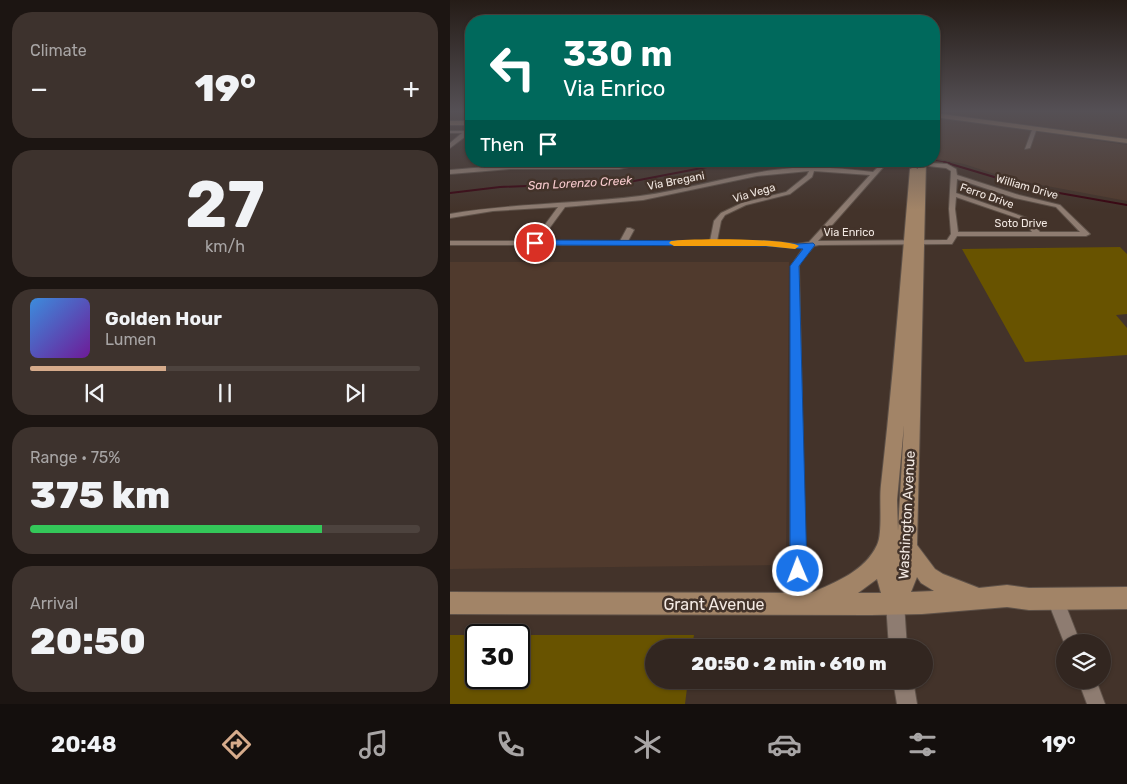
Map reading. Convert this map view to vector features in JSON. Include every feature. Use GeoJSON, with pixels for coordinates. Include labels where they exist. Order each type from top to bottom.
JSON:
{"type":"FeatureCollection","features":[{"type":"Feature","properties":{"kind":"main road","name":"Washington Avenue"},"geometry":{"type":"LineString","coordinates":[[895,603],[887,580],[898,546],[913,243],[915,167]]}},
{"type":"Feature","properties":{"kind":"main road","name":"Washington Avenue"},"geometry":{"type":"LineString","coordinates":[[913,243],[924,167]]}},
{"type":"Feature","properties":{"kind":"main road"},"geometry":{"type":"LineString","coordinates":[[805,604],[856,583],[869,574],[898,546],[928,576],[937,582],[979,598]]}},
{"type":"Feature","properties":{"kind":"main road","name":"Grant Avenue"},"geometry":{"type":"LineString","coordinates":[[450,603],[805,604],[895,603],[1007,596],[1029,599],[1127,598]]}},
{"type":"Feature","properties":{"kind":"street"},"geometry":{"type":"LineString","coordinates":[[1027,148],[1029,144]]}},
{"type":"Feature","properties":{"kind":"street","name":"William Drive"},"geometry":{"type":"LineString","coordinates":[[940,165],[952,167],[955,173],[953,176],[1017,196],[1058,206],[1086,234]]}},
{"type":"Feature","properties":{"kind":"street"},"geometry":{"type":"LineString","coordinates":[[450,172],[508,167]]}},
{"type":"Feature","properties":{"kind":"street"},"geometry":{"type":"LineString","coordinates":[[805,604],[795,266],[810,245],[881,167]]}},
{"type":"Feature","properties":{"kind":"street","name":"Via Bregani"},"geometry":{"type":"LineString","coordinates":[[450,216],[478,211],[625,200],[667,194],[775,171],[812,170],[875,174]]}},
{"type":"Feature","properties":{"kind":"street","name":"Via Vega"},"geometry":{"type":"LineString","coordinates":[[712,243],[718,221],[723,214],[744,204],[788,193],[810,176],[812,170]]}},
{"type":"Feature","properties":{"kind":"street"},"geometry":{"type":"LineString","coordinates":[[953,176],[952,194],[956,234]]}},
{"type":"Feature","properties":{"kind":"street","name":"Ferro Drive"},"geometry":{"type":"LineString","coordinates":[[952,194],[1025,219],[1038,234]]}},
{"type":"Feature","properties":{"kind":"street"},"geometry":{"type":"LineString","coordinates":[[535,243],[563,205]]}},
{"type":"Feature","properties":{"kind":"street"},"geometry":{"type":"LineString","coordinates":[[623,243],[630,230]]}},
{"type":"Feature","properties":{"kind":"street","name":"Via Enrico"},"geometry":{"type":"LineString","coordinates":[[450,243],[766,243],[797,246],[819,243],[949,242],[956,234]]}},
{"type":"Feature","properties":{"kind":"street","name":"Soto Drive"},"geometry":{"type":"LineString","coordinates":[[956,234],[1086,234]]}},
{"type":"Feature","properties":{"kind":"street"},"geometry":{"type":"LineString","coordinates":[[1055,599],[1069,634]]}},
{"type":"Feature","properties":{"kind":"street"},"geometry":{"type":"LineString","coordinates":[[895,603],[897,639]]}},
{"type":"Feature","properties":{"kind":"street"},"geometry":{"type":"LineString","coordinates":[[904,689],[907,704]]}},
{"type":"Feature","properties":{"kind":"street"},"geometry":{"type":"LineString","coordinates":[[1090,689],[1096,704]]}},
{"type":"Feature","properties":{"kind":"shaded area"},"geometry":{"type":"Polygon","coordinates":[[[940,144],[1127,145],[1127,201],[1010,179],[964,164],[940,159],[940,144]]]}},
{"type":"Feature","properties":{"kind":"shaded area"},"geometry":{"type":"Polygon","coordinates":[[[1120,247],[1127,254],[1127,314],[1116,315],[1127,328],[1127,355],[1025,362],[962,249],[1120,247]]]}},
{"type":"Feature","properties":{"kind":"shaded area"},"geometry":{"type":"Polygon","coordinates":[[[450,262],[789,262],[786,565],[450,569],[450,262]]]}},
{"type":"Feature","properties":{"kind":"shaded area"},"geometry":{"type":"Polygon","coordinates":[[[450,635],[465,635],[465,689],[530,689],[530,635],[694,635],[693,639],[645,639],[645,689],[687,689],[685,704],[450,704],[450,635]]]}},
{"type":"Feature","properties":{"kind":"waterway","name":"San Lorenzo Creek"},"geometry":{"type":"LineString","coordinates":[[940,161],[950,163]]}},
{"type":"Feature","properties":{"kind":"waterway","name":"San Lorenzo Creek"},"geometry":{"type":"LineString","coordinates":[[944,162],[1031,188],[1127,205]]}},
{"type":"Feature","properties":{"kind":"waterway","name":"San Lorenzo Creek"},"geometry":{"type":"LineString","coordinates":[[450,193],[500,187],[629,182],[707,167]]}},
{"type":"Feature","properties":{"kind":"slow traffic"},"geometry":{"type":"LineString","coordinates":[[674,243],[766,243],[795,246]]}},
{"type":"Feature","properties":{"kind":"route"},"geometry":{"type":"LineString","coordinates":[[535,243],[766,243],[797,246],[810,245],[795,266],[798,571]]}}]}
